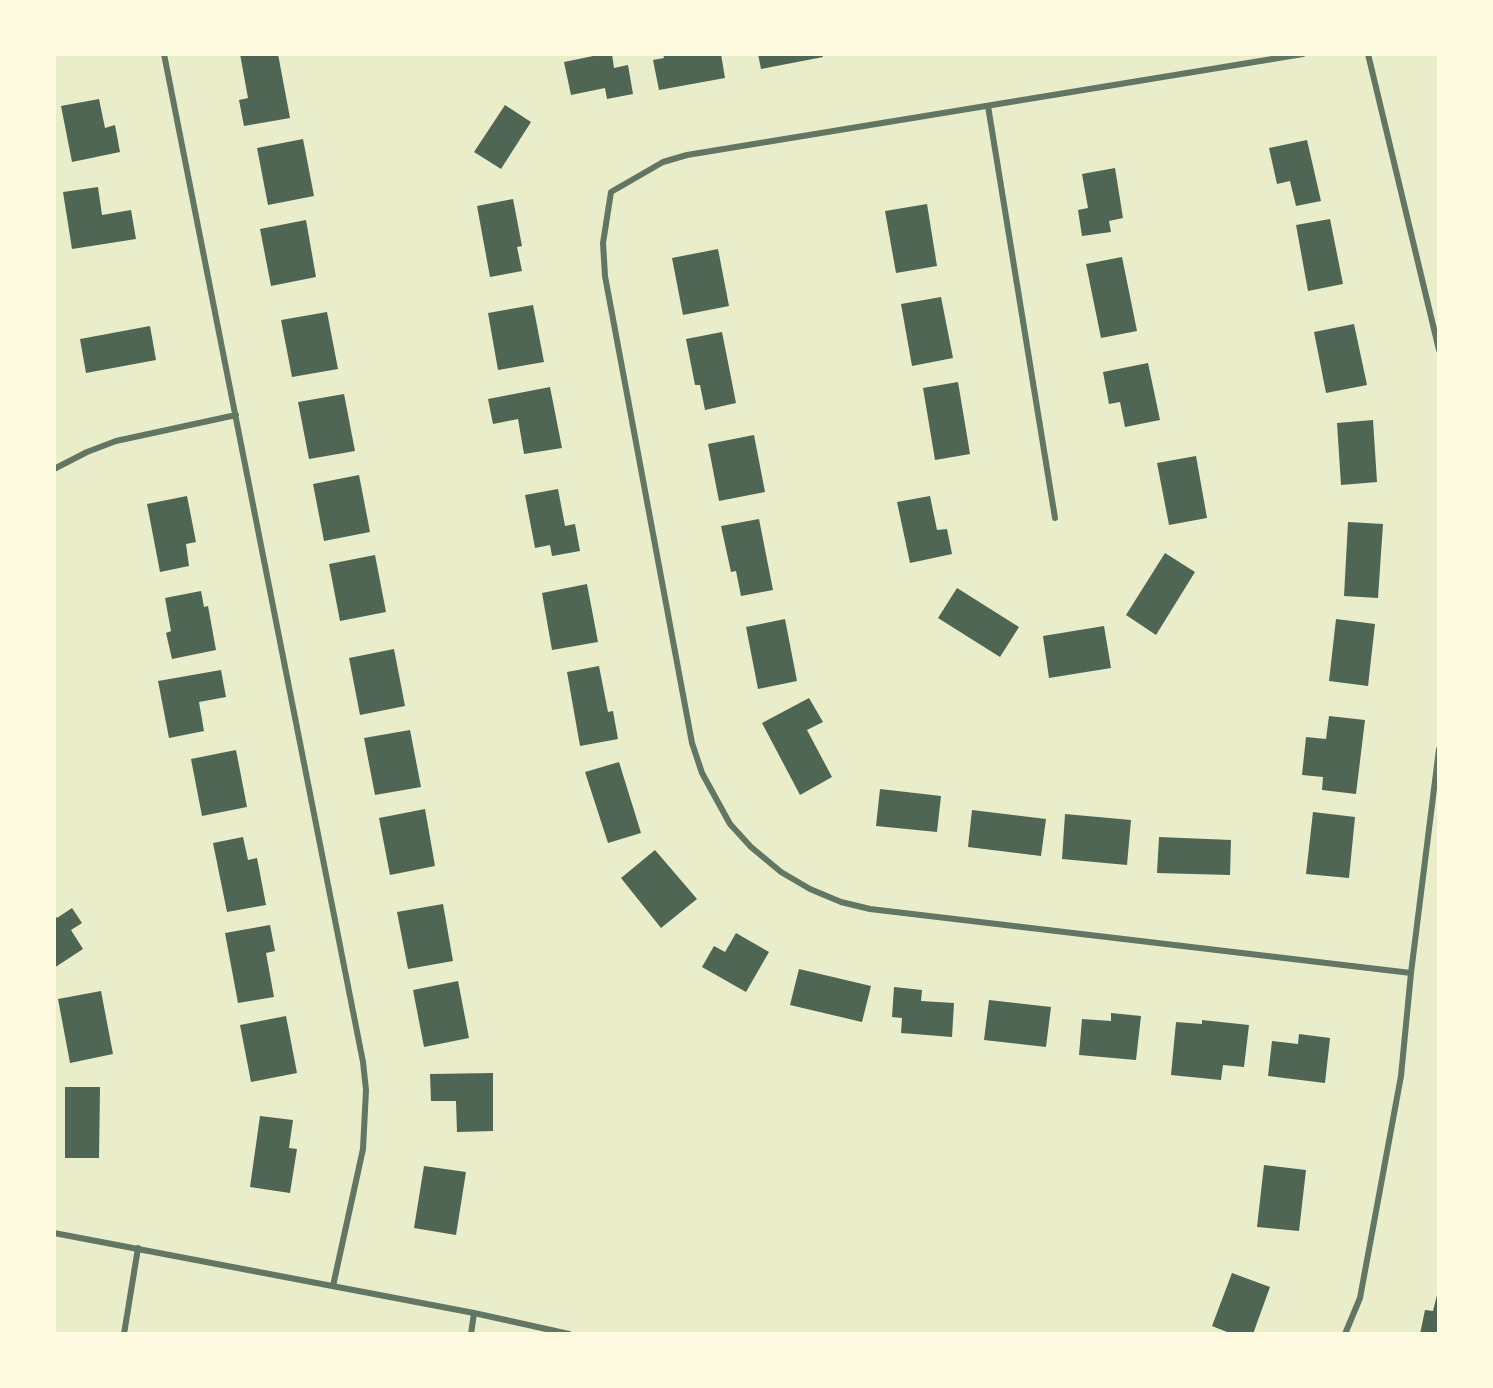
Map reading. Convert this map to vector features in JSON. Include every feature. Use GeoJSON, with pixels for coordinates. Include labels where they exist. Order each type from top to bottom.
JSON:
{"type":"FeatureCollection","features":[{"type":"Feature","properties":{"kind":"street"},"geometry":{"type":"LineString","coordinates":[[164,54],[366,1090],[363,1149],[333,1286]]}},
{"type":"Feature","properties":{"kind":"street"},"geometry":{"type":"LineString","coordinates":[[1303,54],[687,155],[663,162],[612,192],[603,243],[605,276],[692,743],[702,773],[730,824],[751,847],[781,872],[810,889],[841,903],[870,909],[1411,973]]}},
{"type":"Feature","properties":{"kind":"street"},"geometry":{"type":"LineString","coordinates":[[1368,54],[1439,350]]}},
{"type":"Feature","properties":{"kind":"street"},"geometry":{"type":"LineString","coordinates":[[988,106],[1055,518]]}},
{"type":"Feature","properties":{"kind":"street"},"geometry":{"type":"LineString","coordinates":[[54,469],[87,452],[116,441],[236,415]]}},
{"type":"Feature","properties":{"kind":"street"},"geometry":{"type":"LineString","coordinates":[[1345,1334],[1360,1298],[1401,1076],[1411,973],[1439,749]]}},
{"type":"Feature","properties":{"kind":"street"},"geometry":{"type":"LineString","coordinates":[[54,1233],[474,1313],[569,1334]]}},
{"type":"Feature","properties":{"kind":"street"},"geometry":{"type":"LineString","coordinates":[[124,1334],[138,1248]]}},
{"type":"Feature","properties":{"kind":"street"},"geometry":{"type":"LineString","coordinates":[[471,1334],[474,1313]]}},
{"type":"Feature","properties":{"kind":"building"},"geometry":{"type":"Polygon","coordinates":[[[240,54],[278,54],[290,118],[244,126],[239,100],[248,98],[240,54]]]}},
{"type":"Feature","properties":{"kind":"building"},"geometry":{"type":"Polygon","coordinates":[[[612,54],[614,68],[628,65],[633,94],[607,99],[605,88],[571,95],[564,62],[612,54]]]}},
{"type":"Feature","properties":{"kind":"building"},"geometry":{"type":"Polygon","coordinates":[[[663,54],[721,54],[725,78],[659,90],[653,60],[664,58],[663,54]]]}},
{"type":"Feature","properties":{"kind":"building"},"geometry":{"type":"Polygon","coordinates":[[[758,54],[822,54],[823,57],[761,69],[758,54]]]}},
{"type":"Feature","properties":{"kind":"building"},"geometry":{"type":"Polygon","coordinates":[[[99,99],[105,128],[115,125],[120,152],[72,162],[61,106],[99,99]]]}},
{"type":"Feature","properties":{"kind":"building"},"geometry":{"type":"Polygon","coordinates":[[[505,105],[531,122],[501,169],[474,152],[505,105]]]}},
{"type":"Feature","properties":{"kind":"building"},"geometry":{"type":"Polygon","coordinates":[[[303,139],[314,196],[268,205],[257,148],[303,139]]]}},
{"type":"Feature","properties":{"kind":"building"},"geometry":{"type":"Polygon","coordinates":[[[1307,140],[1321,201],[1296,206],[1290,181],[1277,184],[1269,148],[1307,140]]]}},
{"type":"Feature","properties":{"kind":"building"},"geometry":{"type":"Polygon","coordinates":[[[1115,168],[1123,218],[1109,221],[1111,232],[1082,236],[1078,210],[1088,208],[1082,174],[1115,168]]]}},
{"type":"Feature","properties":{"kind":"building"},"geometry":{"type":"Polygon","coordinates":[[[98,187],[102,215],[131,210],[136,239],[72,249],[63,192],[98,187]]]}},
{"type":"Feature","properties":{"kind":"building"},"geometry":{"type":"Polygon","coordinates":[[[513,199],[522,246],[517,247],[522,271],[490,277],[477,206],[513,199]]]}},
{"type":"Feature","properties":{"kind":"building"},"geometry":{"type":"Polygon","coordinates":[[[927,204],[937,266],[896,273],[885,211],[927,204]]]}},
{"type":"Feature","properties":{"kind":"building"},"geometry":{"type":"Polygon","coordinates":[[[1330,219],[1343,284],[1308,291],[1296,225],[1330,219]]]}},
{"type":"Feature","properties":{"kind":"building"},"geometry":{"type":"Polygon","coordinates":[[[306,220],[316,277],[271,286],[260,229],[306,220]]]}},
{"type":"Feature","properties":{"kind":"building"},"geometry":{"type":"Polygon","coordinates":[[[718,249],[729,306],[683,315],[672,258],[718,249]]]}},
{"type":"Feature","properties":{"kind":"building"},"geometry":{"type":"Polygon","coordinates":[[[1122,257],[1137,331],[1101,338],[1086,264],[1122,257]]]}},
{"type":"Feature","properties":{"kind":"building"},"geometry":{"type":"Polygon","coordinates":[[[941,297],[953,358],[912,366],[901,304],[941,297]]]}},
{"type":"Feature","properties":{"kind":"building"},"geometry":{"type":"Polygon","coordinates":[[[533,305],[544,362],[498,370],[488,313],[533,305]]]}},
{"type":"Feature","properties":{"kind":"building"},"geometry":{"type":"Polygon","coordinates":[[[327,312],[338,369],[292,377],[281,320],[327,312]]]}},
{"type":"Feature","properties":{"kind":"building"},"geometry":{"type":"Polygon","coordinates":[[[1354,324],[1367,385],[1326,393],[1314,332],[1354,324]]]}},
{"type":"Feature","properties":{"kind":"building"},"geometry":{"type":"Polygon","coordinates":[[[150,326],[156,360],[86,373],[80,339],[150,326]]]}},
{"type":"Feature","properties":{"kind":"building"},"geometry":{"type":"Polygon","coordinates":[[[722,332],[736,403],[705,410],[700,385],[695,385],[686,339],[722,332]]]}},
{"type":"Feature","properties":{"kind":"building"},"geometry":{"type":"Polygon","coordinates":[[[1148,363],[1160,420],[1125,427],[1120,402],[1109,404],[1103,372],[1148,363]]]}},
{"type":"Feature","properties":{"kind":"building"},"geometry":{"type":"Polygon","coordinates":[[[958,382],[970,454],[935,460],[923,388],[958,382]]]}},
{"type":"Feature","properties":{"kind":"building"},"geometry":{"type":"Polygon","coordinates":[[[550,387],[562,448],[524,454],[518,419],[493,424],[488,399],[550,387]]]}},
{"type":"Feature","properties":{"kind":"building"},"geometry":{"type":"Polygon","coordinates":[[[344,394],[355,451],[309,459],[298,402],[344,394]]]}},
{"type":"Feature","properties":{"kind":"building"},"geometry":{"type":"Polygon","coordinates":[[[1373,420],[1377,482],[1341,485],[1337,423],[1373,420]]]}},
{"type":"Feature","properties":{"kind":"building"},"geometry":{"type":"Polygon","coordinates":[[[754,435],[765,492],[719,501],[708,444],[754,435]]]}},
{"type":"Feature","properties":{"kind":"building"},"geometry":{"type":"Polygon","coordinates":[[[1196,456],[1207,518],[1169,525],[1157,463],[1196,456]]]}},
{"type":"Feature","properties":{"kind":"building"},"geometry":{"type":"Polygon","coordinates":[[[359,475],[370,532],[324,541],[313,484],[359,475]]]}},
{"type":"Feature","properties":{"kind":"building"},"geometry":{"type":"Polygon","coordinates":[[[558,489],[565,526],[575,524],[580,551],[552,556],[550,545],[535,548],[525,495],[558,489]]]}},
{"type":"Feature","properties":{"kind":"building"},"geometry":{"type":"Polygon","coordinates":[[[187,496],[196,542],[186,544],[189,566],[160,572],[147,504],[187,496]]]}},
{"type":"Feature","properties":{"kind":"building"},"geometry":{"type":"Polygon","coordinates":[[[930,496],[937,530],[947,529],[952,554],[910,563],[897,502],[930,496]]]}},
{"type":"Feature","properties":{"kind":"building"},"geometry":{"type":"Polygon","coordinates":[[[759,519],[773,590],[741,596],[736,571],[731,572],[721,526],[759,519]]]}},
{"type":"Feature","properties":{"kind":"building"},"geometry":{"type":"Polygon","coordinates":[[[1348,522],[1383,524],[1378,598],[1344,596],[1348,522]]]}},
{"type":"Feature","properties":{"kind":"building"},"geometry":{"type":"Polygon","coordinates":[[[1165,553],[1195,572],[1156,635],[1126,615],[1165,553]]]}},
{"type":"Feature","properties":{"kind":"building"},"geometry":{"type":"Polygon","coordinates":[[[375,555],[386,612],[340,621],[329,564],[375,555]]]}},
{"type":"Feature","properties":{"kind":"building"},"geometry":{"type":"Polygon","coordinates":[[[587,584],[598,642],[552,650],[542,593],[587,584]]]}},
{"type":"Feature","properties":{"kind":"building"},"geometry":{"type":"Polygon","coordinates":[[[957,588],[1019,627],[1000,657],[938,618],[957,588]]]}},
{"type":"Feature","properties":{"kind":"building"},"geometry":{"type":"Polygon","coordinates":[[[201,591],[204,607],[208,606],[216,650],[172,659],[166,633],[171,631],[165,598],[201,591]]]}},
{"type":"Feature","properties":{"kind":"building"},"geometry":{"type":"Polygon","coordinates":[[[785,619],[797,681],[758,689],[746,627],[785,619]]]}},
{"type":"Feature","properties":{"kind":"building"},"geometry":{"type":"Polygon","coordinates":[[[1336,619],[1375,624],[1368,686],[1329,681],[1336,619]]]}},
{"type":"Feature","properties":{"kind":"building"},"geometry":{"type":"Polygon","coordinates":[[[1104,626],[1111,668],[1049,678],[1043,636],[1104,626]]]}},
{"type":"Feature","properties":{"kind":"building"},"geometry":{"type":"Polygon","coordinates":[[[394,649],[405,706],[360,715],[349,658],[394,649]]]}},
{"type":"Feature","properties":{"kind":"building"},"geometry":{"type":"Polygon","coordinates":[[[599,666],[608,712],[613,711],[618,739],[580,746],[567,672],[599,666]]]}},
{"type":"Feature","properties":{"kind":"building"},"geometry":{"type":"Polygon","coordinates":[[[221,670],[226,697],[199,702],[204,731],[169,738],[158,681],[221,670]]]}},
{"type":"Feature","properties":{"kind":"building"},"geometry":{"type":"Polygon","coordinates":[[[809,698],[823,722],[807,730],[832,777],[800,795],[762,723],[809,698]]]}},
{"type":"Feature","properties":{"kind":"building"},"geometry":{"type":"Polygon","coordinates":[[[1329,716],[1365,720],[1356,794],[1322,790],[1323,777],[1302,775],[1306,737],[1326,739],[1329,716]]]}},
{"type":"Feature","properties":{"kind":"building"},"geometry":{"type":"Polygon","coordinates":[[[410,730],[421,787],[375,795],[364,738],[410,730]]]}},
{"type":"Feature","properties":{"kind":"building"},"geometry":{"type":"Polygon","coordinates":[[[236,750],[247,807],[202,816],[191,759],[236,750]]]}},
{"type":"Feature","properties":{"kind":"building"},"geometry":{"type":"Polygon","coordinates":[[[619,762],[641,833],[608,843],[585,772],[619,762]]]}},
{"type":"Feature","properties":{"kind":"building"},"geometry":{"type":"Polygon","coordinates":[[[880,789],[941,796],[937,832],[876,826],[880,789]]]}},
{"type":"Feature","properties":{"kind":"building"},"geometry":{"type":"Polygon","coordinates":[[[425,809],[435,866],[390,875],[379,818],[425,809]]]}},
{"type":"Feature","properties":{"kind":"building"},"geometry":{"type":"Polygon","coordinates":[[[972,810],[1046,819],[1041,856],[968,847],[972,810]]]}},
{"type":"Feature","properties":{"kind":"building"},"geometry":{"type":"Polygon","coordinates":[[[1313,812],[1355,817],[1349,878],[1306,874],[1313,812]]]}},
{"type":"Feature","properties":{"kind":"building"},"geometry":{"type":"Polygon","coordinates":[[[1065,814],[1131,820],[1127,865],[1062,859],[1065,814]]]}},
{"type":"Feature","properties":{"kind":"building"},"geometry":{"type":"Polygon","coordinates":[[[243,837],[248,860],[257,858],[266,905],[227,912],[213,843],[243,837]]]}},
{"type":"Feature","properties":{"kind":"building"},"geometry":{"type":"Polygon","coordinates":[[[1159,837],[1231,840],[1230,875],[1157,873],[1159,837]]]}},
{"type":"Feature","properties":{"kind":"building"},"geometry":{"type":"Polygon","coordinates":[[[655,850],[697,899],[661,928],[621,878],[655,850]]]}},
{"type":"Feature","properties":{"kind":"building"},"geometry":{"type":"Polygon","coordinates":[[[443,904],[453,961],[408,969],[397,912],[443,904]]]}},
{"type":"Feature","properties":{"kind":"building"},"geometry":{"type":"Polygon","coordinates":[[[72,908],[82,923],[71,930],[83,949],[54,968],[54,914],[57,918],[72,908]]]}},
{"type":"Feature","properties":{"kind":"building"},"geometry":{"type":"Polygon","coordinates":[[[270,925],[275,951],[266,953],[274,997],[238,1003],[225,933],[270,925]]]}},
{"type":"Feature","properties":{"kind":"building"},"geometry":{"type":"Polygon","coordinates":[[[736,933],[769,952],[746,992],[702,967],[714,946],[725,952],[736,933]]]}},
{"type":"Feature","properties":{"kind":"building"},"geometry":{"type":"Polygon","coordinates":[[[799,969],[871,986],[862,1022],[790,1005],[799,969]]]}},
{"type":"Feature","properties":{"kind":"building"},"geometry":{"type":"Polygon","coordinates":[[[458,981],[469,1038],[424,1047],[413,990],[458,981]]]}},
{"type":"Feature","properties":{"kind":"building"},"geometry":{"type":"Polygon","coordinates":[[[894,987],[922,990],[921,1001],[954,1003],[952,1037],[901,1033],[902,1018],[892,1017],[894,987]]]}},
{"type":"Feature","properties":{"kind":"building"},"geometry":{"type":"Polygon","coordinates":[[[101,991],[113,1054],[70,1063],[58,999],[101,991]]]}},
{"type":"Feature","properties":{"kind":"building"},"geometry":{"type":"Polygon","coordinates":[[[989,1000],[1051,1007],[1046,1047],[984,1040],[989,1000]]]}},
{"type":"Feature","properties":{"kind":"building"},"geometry":{"type":"Polygon","coordinates":[[[1111,1013],[1141,1016],[1136,1060],[1079,1055],[1082,1019],[1111,1021],[1111,1013]]]}},
{"type":"Feature","properties":{"kind":"building"},"geometry":{"type":"Polygon","coordinates":[[[286,1016],[297,1073],[251,1082],[240,1025],[286,1016]]]}},
{"type":"Feature","properties":{"kind":"building"},"geometry":{"type":"Polygon","coordinates":[[[1202,1020],[1249,1025],[1244,1067],[1223,1065],[1221,1080],[1171,1075],[1176,1022],[1202,1024],[1202,1020]]]}},
{"type":"Feature","properties":{"kind":"building"},"geometry":{"type":"Polygon","coordinates":[[[1299,1034],[1330,1038],[1325,1083],[1268,1076],[1272,1041],[1298,1044],[1299,1034]]]}},
{"type":"Feature","properties":{"kind":"building"},"geometry":{"type":"Polygon","coordinates":[[[493,1073],[493,1131],[457,1132],[456,1101],[431,1101],[430,1074],[493,1073]]]}},
{"type":"Feature","properties":{"kind":"building"},"geometry":{"type":"Polygon","coordinates":[[[65,1087],[100,1087],[99,1158],[65,1158],[65,1087]]]}},
{"type":"Feature","properties":{"kind":"building"},"geometry":{"type":"Polygon","coordinates":[[[260,1116],[293,1120],[289,1148],[297,1149],[290,1193],[250,1187],[260,1116]]]}},
{"type":"Feature","properties":{"kind":"building"},"geometry":{"type":"Polygon","coordinates":[[[1264,1165],[1306,1170],[1299,1231],[1257,1227],[1264,1165]]]}},
{"type":"Feature","properties":{"kind":"building"},"geometry":{"type":"Polygon","coordinates":[[[424,1166],[466,1172],[456,1235],[414,1228],[424,1166]]]}},
{"type":"Feature","properties":{"kind":"building"},"geometry":{"type":"Polygon","coordinates":[[[1232,1273],[1270,1287],[1253,1334],[1232,1334],[1212,1326],[1232,1273]]]}},
{"type":"Feature","properties":{"kind":"building"},"geometry":{"type":"Polygon","coordinates":[[[1437,1295],[1439,1334],[1420,1334],[1425,1310],[1433,1311],[1437,1295]]]}}]}
